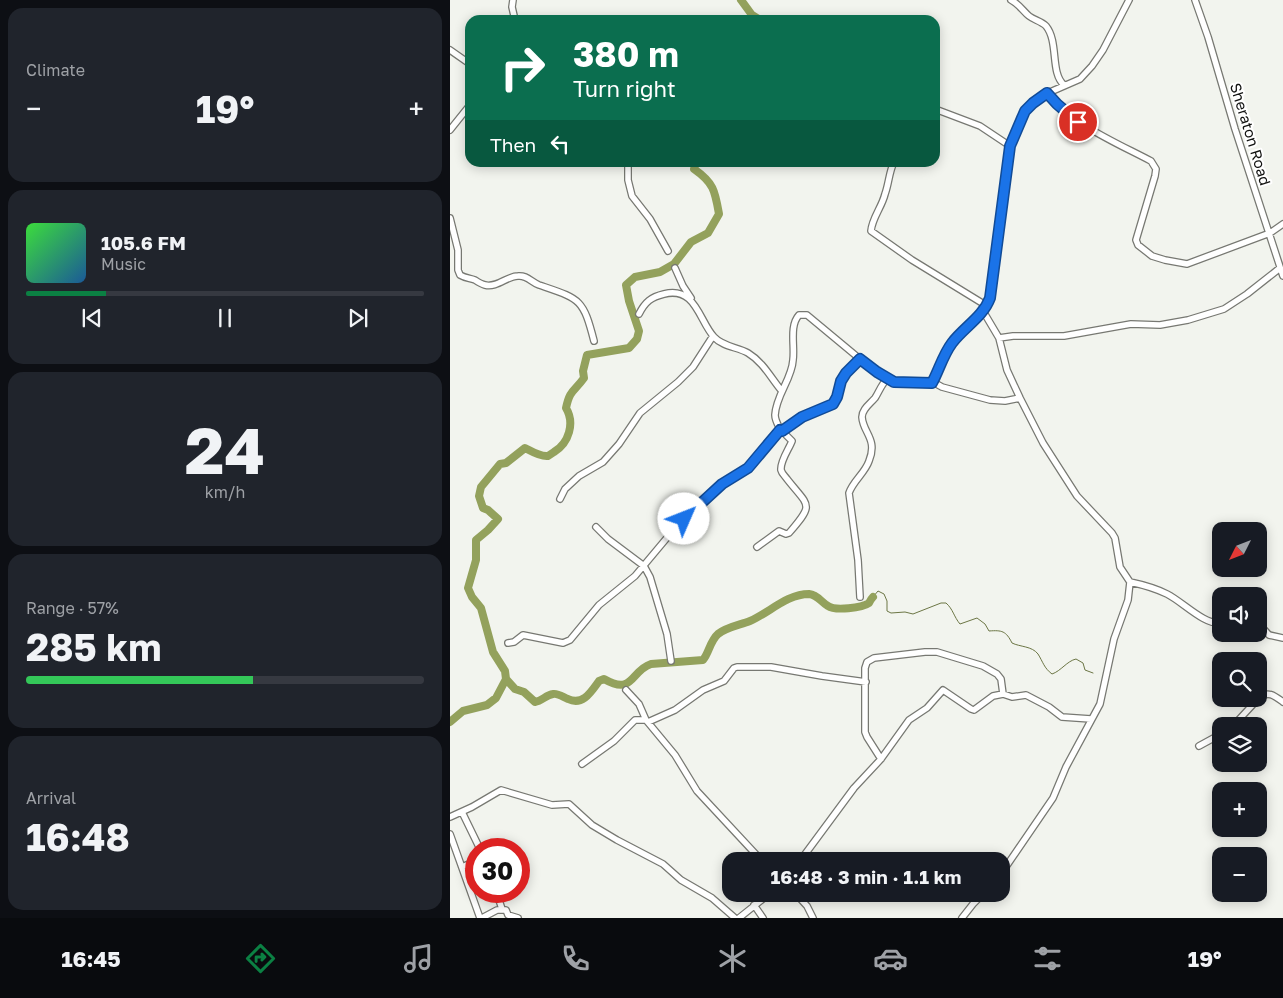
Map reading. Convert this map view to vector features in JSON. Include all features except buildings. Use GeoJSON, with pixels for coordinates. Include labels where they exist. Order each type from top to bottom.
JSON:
{"type":"FeatureCollection","features":[{"type":"Feature","properties":{"kind":"street"},"geometry":{"type":"LineString","coordinates":[[513,0],[514,15]]}},
{"type":"Feature","properties":{"kind":"street"},"geometry":{"type":"LineString","coordinates":[[1012,0],[1029,16],[1047,28],[1055,52],[1058,79],[1064,85]]}},
{"type":"Feature","properties":{"kind":"street"},"geometry":{"type":"LineString","coordinates":[[757,547],[779,531],[786,534],[789,533],[807,508],[804,498],[782,473],[781,465],[792,441],[780,430],[775,414],[781,390],[792,366],[795,320],[799,315],[806,315],[887,379],[906,383],[931,384],[946,351],[953,341],[985,309],[993,286],[1010,146],[1025,111],[1047,93],[1080,78],[1092,66],[1129,0]]}},
{"type":"Feature","properties":{"kind":"street","name":"Sheraton Road"},"geometry":{"type":"LineString","coordinates":[[1195,0],[1283,276]]}},
{"type":"Feature","properties":{"kind":"street"},"geometry":{"type":"LineString","coordinates":[[450,50],[465,60]]}},
{"type":"Feature","properties":{"kind":"street"},"geometry":{"type":"LineString","coordinates":[[1047,93],[1078,122],[1151,161],[1154,165],[1155,176],[1136,240],[1138,245],[1152,256],[1187,264],[1270,233],[1283,224]]}},
{"type":"Feature","properties":{"kind":"street"},"geometry":{"type":"LineString","coordinates":[[450,130],[465,111]]}},
{"type":"Feature","properties":{"kind":"street"},"geometry":{"type":"LineString","coordinates":[[940,111],[980,126],[1010,146]]}},
{"type":"Feature","properties":{"kind":"street"},"geometry":{"type":"LineString","coordinates":[[628,167],[628,180],[632,196],[650,219],[668,251]]}},
{"type":"Feature","properties":{"kind":"street"},"geometry":{"type":"LineString","coordinates":[[892,167],[883,199],[873,222],[871,232],[985,309],[999,338],[1007,370],[1043,443],[1071,487],[1115,538],[1120,567],[1130,582],[1128,600],[1114,639],[1100,704],[1066,767],[1053,798],[1010,861]]}},
{"type":"Feature","properties":{"kind":"street"},"geometry":{"type":"LineString","coordinates":[[450,218],[458,250],[458,270],[460,275],[489,286],[514,276],[525,276],[539,285],[568,296],[581,304],[585,309],[594,341]]}},
{"type":"Feature","properties":{"kind":"street"},"geometry":{"type":"LineString","coordinates":[[675,268],[683,286],[713,336],[720,342],[747,352],[754,357],[781,390]]}},
{"type":"Feature","properties":{"kind":"street"},"geometry":{"type":"LineString","coordinates":[[999,338],[1013,336],[1064,336],[1131,324],[1160,325],[1188,320],[1224,308],[1248,294],[1280,268]]}},
{"type":"Feature","properties":{"kind":"street"},"geometry":{"type":"LineString","coordinates":[[639,314],[643,305],[648,300],[670,292],[678,292],[696,306]]}},
{"type":"Feature","properties":{"kind":"street"},"geometry":{"type":"LineString","coordinates":[[560,499],[565,489],[578,476],[603,462],[640,413],[693,367],[713,336]]}},
{"type":"Feature","properties":{"kind":"street"},"geometry":{"type":"LineString","coordinates":[[508,644],[523,635],[563,643],[570,640],[599,604],[635,576],[676,527],[698,505],[722,484],[748,468],[780,430],[802,417],[833,404],[841,381],[860,359]]}},
{"type":"Feature","properties":{"kind":"street"},"geometry":{"type":"LineString","coordinates":[[860,597],[858,560],[849,494],[851,487],[871,457],[872,446],[870,436],[862,415],[887,379]]}},
{"type":"Feature","properties":{"kind":"street"},"geometry":{"type":"LineString","coordinates":[[933,382],[942,387],[990,400],[1005,401],[1020,398]]}},
{"type":"Feature","properties":{"kind":"street"},"geometry":{"type":"LineString","coordinates":[[596,527],[608,539],[644,566],[655,591],[667,634],[671,661]]}},
{"type":"Feature","properties":{"kind":"street"},"geometry":{"type":"LineString","coordinates":[[1130,582],[1157,589],[1212,622]]}},
{"type":"Feature","properties":{"kind":"street"},"geometry":{"type":"LineString","coordinates":[[1267,634],[1283,638]]}},
{"type":"Feature","properties":{"kind":"street"},"geometry":{"type":"LineString","coordinates":[[881,759],[866,737],[865,732],[866,664],[874,658],[937,652],[962,659],[992,671],[1001,679],[1003,694]]}},
{"type":"Feature","properties":{"kind":"street"},"geometry":{"type":"LineString","coordinates":[[582,764],[614,741],[635,720],[647,721],[675,710],[703,690],[724,681],[734,668],[737,667],[771,667],[866,682]]}},
{"type":"Feature","properties":{"kind":"street"},"geometry":{"type":"LineString","coordinates":[[626,690],[640,704],[647,721],[674,755],[689,780],[707,804],[753,852]]}},
{"type":"Feature","properties":{"kind":"street"},"geometry":{"type":"LineString","coordinates":[[807,852],[854,788],[881,759],[909,720],[927,708],[942,690],[974,710],[987,699],[1003,694],[1012,697],[1029,695],[1062,717],[1091,719]]}},
{"type":"Feature","properties":{"kind":"street"},"geometry":{"type":"LineString","coordinates":[[1267,694],[1274,695],[1283,702]]}},
{"type":"Feature","properties":{"kind":"street"},"geometry":{"type":"LineString","coordinates":[[1241,717],[1250,707]]}},
{"type":"Feature","properties":{"kind":"street"},"geometry":{"type":"LineString","coordinates":[[1199,746],[1212,739]]}},
{"type":"Feature","properties":{"kind":"street"},"geometry":{"type":"LineString","coordinates":[[450,818],[502,790],[552,805],[569,804],[592,825],[663,864],[688,885],[712,898],[737,918],[758,902]]}},
{"type":"Feature","properties":{"kind":"street"},"geometry":{"type":"LineString","coordinates":[[462,812],[475,838]]}},
{"type":"Feature","properties":{"kind":"street"},"geometry":{"type":"LineString","coordinates":[[450,834],[481,918],[502,909]]}},
{"type":"Feature","properties":{"kind":"street"},"geometry":{"type":"LineString","coordinates":[[803,902],[813,918]]}},
{"type":"Feature","properties":{"kind":"street"},"geometry":{"type":"LineString","coordinates":[[962,918],[975,902]]}},
{"type":"Feature","properties":{"kind":"street"},"geometry":{"type":"LineString","coordinates":[[500,903],[508,916],[518,918]]}},
{"type":"Feature","properties":{"kind":"street"},"geometry":{"type":"LineString","coordinates":[[754,905],[763,918]]}},
{"type":"Feature","properties":{"kind":"waterway"},"geometry":{"type":"LineString","coordinates":[[741,0],[752,15]]}},
{"type":"Feature","properties":{"kind":"waterway"},"geometry":{"type":"LineString","coordinates":[[450,722],[463,711],[487,705],[496,698],[506,679],[505,671],[493,652],[481,608],[472,597],[468,588],[476,560],[476,540],[498,519],[483,508],[479,496],[481,487],[500,464],[506,463],[525,448],[545,456],[559,448],[569,432],[570,420],[566,408],[571,394],[584,378],[583,371],[587,355],[629,348],[637,339],[639,331],[626,285],[635,277],[660,272],[674,264],[691,242],[708,233],[719,214],[716,199],[710,183],[694,169],[695,167]]}},
{"type":"Feature","properties":{"kind":"waterway"},"geometry":{"type":"LineString","coordinates":[[873,597],[878,591],[884,594],[887,601],[887,611],[891,613],[905,612],[913,614],[941,603],[946,603],[960,624],[977,618],[985,624],[989,631],[1003,632],[1012,643],[1035,651],[1052,674],[1076,659],[1083,663],[1085,670],[1093,673]]}},
{"type":"Feature","properties":{"kind":"waterway"},"geometry":{"type":"LineString","coordinates":[[506,679],[515,689],[524,692],[535,702],[555,694],[578,701],[586,697],[599,681],[604,679],[614,684],[627,684],[644,667],[651,664],[703,660],[718,634],[757,618],[778,604],[793,597],[809,594],[817,597],[831,608],[842,609],[866,605],[873,597]]}},
{"type":"Feature","properties":{"kind":"route"},"geometry":{"type":"LineString","coordinates":[[684,519],[722,484],[748,468],[780,430],[782,431],[794,421],[811,412],[833,404],[841,381],[860,359],[894,382],[932,383],[946,351],[953,341],[984,311],[990,298],[1010,146],[1025,111],[1040,96],[1047,93],[1078,122]]}}]}
